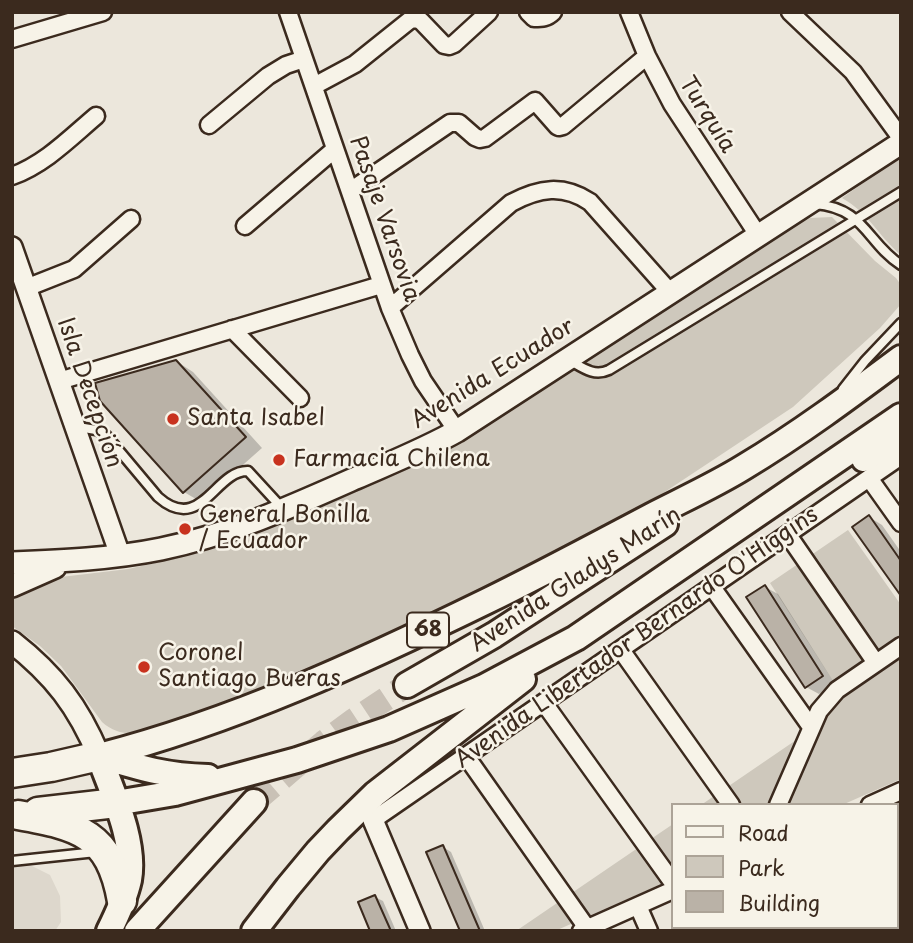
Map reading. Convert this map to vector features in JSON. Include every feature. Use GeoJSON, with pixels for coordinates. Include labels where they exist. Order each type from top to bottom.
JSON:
{"type":"FeatureCollection","features":[{"type":"Feature","properties":{"kind":"highway","name":"68"},"geometry":{"type":"LineString","coordinates":[[12,773],[99,756]]}},
{"type":"Feature","properties":{"kind":"highway"},"geometry":{"type":"LineString","coordinates":[[15,815],[116,803]]}},
{"type":"Feature","properties":{"kind":"highway"},"geometry":{"type":"LineString","coordinates":[[15,815],[58,823],[76,829],[95,841],[105,852],[115,871],[122,901]]}},
{"type":"Feature","properties":{"kind":"main road","name":"Avenida Ecuador"},"geometry":{"type":"LineString","coordinates":[[12,563],[120,555],[202,539],[284,509],[419,450],[457,431],[901,140]]}},
{"type":"Feature","properties":{"kind":"main road"},"geometry":{"type":"LineString","coordinates":[[742,468],[827,413],[901,358]]}},
{"type":"Feature","properties":{"kind":"main road","name":"Avenida Libertador Bernardo O'Higgins"},"geometry":{"type":"LineString","coordinates":[[116,803],[175,793],[250,774],[343,745],[413,719],[484,687],[576,638],[901,416]]}},
{"type":"Feature","properties":{"kind":"main road"},"geometry":{"type":"LineString","coordinates":[[746,522],[826,482],[901,437]]}},
{"type":"Feature","properties":{"kind":"main road","name":"Avenida Gladys Marín"},"geometry":{"type":"LineString","coordinates":[[407,685],[567,589],[690,507],[742,468]]}},
{"type":"Feature","properties":{"kind":"main road","name":"68"},"geometry":{"type":"LineString","coordinates":[[99,756],[134,747],[230,714],[356,664],[529,580],[742,468]]}},
{"type":"Feature","properties":{"kind":"main road","name":"Avenida Ecuador"},"geometry":{"type":"LineString","coordinates":[[12,586],[73,560]]}},
{"type":"Feature","properties":{"kind":"main road"},"geometry":{"type":"LineString","coordinates":[[255,927],[338,830],[375,794],[576,638]]}},
{"type":"Feature","properties":{"kind":"main road"},"geometry":{"type":"LineString","coordinates":[[12,642],[40,665],[79,713],[99,756],[116,803],[130,850],[129,879],[109,931]]}},
{"type":"Feature","properties":{"kind":"main road"},"geometry":{"type":"LineString","coordinates":[[99,756],[148,771],[181,776],[250,774]]}},
{"type":"Feature","properties":{"kind":"main road"},"geometry":{"type":"LineString","coordinates":[[137,931],[254,802]]}},
{"type":"Feature","properties":{"kind":"main road"},"geometry":{"type":"LineString","coordinates":[[288,887],[336,846],[373,820]]}},
{"type":"Feature","properties":{"kind":"street"},"geometry":{"type":"LineString","coordinates":[[12,39],[103,12]]}},
{"type":"Feature","properties":{"kind":"street","name":"Pasaje Varsovia"},"geometry":{"type":"LineString","coordinates":[[288,12],[390,308],[423,381],[457,431]]}},
{"type":"Feature","properties":{"kind":"street"},"geometry":{"type":"LineString","coordinates":[[314,86],[355,64],[410,20],[421,21],[444,45],[449,46],[489,12]]}},
{"type":"Feature","properties":{"kind":"street"},"geometry":{"type":"LineString","coordinates":[[528,12],[534,18],[542,18],[553,12]]}},
{"type":"Feature","properties":{"kind":"street","name":"Turquía"},"geometry":{"type":"LineString","coordinates":[[629,12],[647,56],[682,121],[758,235]]}},
{"type":"Feature","properties":{"kind":"street"},"geometry":{"type":"LineString","coordinates":[[790,12],[853,72],[901,140]]}},
{"type":"Feature","properties":{"kind":"street"},"geometry":{"type":"LineString","coordinates":[[349,191],[450,123],[459,122],[480,139],[485,138],[536,100],[556,125],[563,126],[647,56]]}},
{"type":"Feature","properties":{"kind":"street"},"geometry":{"type":"LineString","coordinates":[[209,125],[268,76],[286,65],[304,59]]}},
{"type":"Feature","properties":{"kind":"street"},"geometry":{"type":"LineString","coordinates":[[12,176],[43,161],[96,116]]}},
{"type":"Feature","properties":{"kind":"street"},"geometry":{"type":"LineString","coordinates":[[246,226],[335,149]]}},
{"type":"Feature","properties":{"kind":"street"},"geometry":{"type":"LineString","coordinates":[[390,308],[512,203],[533,193],[559,189],[590,202],[670,292]]}},
{"type":"Feature","properties":{"kind":"street"},"geometry":{"type":"LineString","coordinates":[[26,288],[74,269],[131,219]]}},
{"type":"Feature","properties":{"kind":"street","name":"Isla Decepción"},"geometry":{"type":"LineString","coordinates":[[14,257],[120,555]]}},
{"type":"Feature","properties":{"kind":"street"},"geometry":{"type":"LineString","coordinates":[[59,381],[381,285]]}},
{"type":"Feature","properties":{"kind":"street"},"geometry":{"type":"LineString","coordinates":[[232,329],[300,398]]}},
{"type":"Feature","properties":{"kind":"street","name":"Avenida Libertador Bernardo O'Higgins"},"geometry":{"type":"LineString","coordinates":[[373,820],[901,456]]}},
{"type":"Feature","properties":{"kind":"street"},"geometry":{"type":"LineString","coordinates":[[869,478],[901,523]]}},
{"type":"Feature","properties":{"kind":"street"},"geometry":{"type":"LineString","coordinates":[[788,535],[876,663]]}},
{"type":"Feature","properties":{"kind":"street"},"geometry":{"type":"LineString","coordinates":[[712,587],[811,727]]}},
{"type":"Feature","properties":{"kind":"street"},"geometry":{"type":"LineString","coordinates":[[779,803],[811,727],[827,700],[837,690],[901,646]]}},
{"type":"Feature","properties":{"kind":"street"},"geometry":{"type":"LineString","coordinates":[[621,650],[730,803]]}},
{"type":"Feature","properties":{"kind":"street"},"geometry":{"type":"LineString","coordinates":[[544,703],[671,880]]}},
{"type":"Feature","properties":{"kind":"street"},"geometry":{"type":"LineString","coordinates":[[466,756],[584,929],[671,891]]}},
{"type":"Feature","properties":{"kind":"street"},"geometry":{"type":"LineString","coordinates":[[874,803],[901,791]]}},
{"type":"Feature","properties":{"kind":"street"},"geometry":{"type":"LineString","coordinates":[[373,820],[420,931]]}},
{"type":"Feature","properties":{"kind":"street"},"geometry":{"type":"LineString","coordinates":[[638,906],[649,931]]}},
{"type":"Feature","properties":{"kind":"lane"},"geometry":{"type":"LineString","coordinates":[[567,359],[592,373],[609,370],[901,192]]}},
{"type":"Feature","properties":{"kind":"lane"},"geometry":{"type":"LineString","coordinates":[[806,204],[831,206],[849,213],[890,257],[901,265]]}},
{"type":"Feature","properties":{"kind":"lane"},"geometry":{"type":"LineString","coordinates":[[827,413],[865,361],[901,323]]}},
{"type":"Feature","properties":{"kind":"lane"},"geometry":{"type":"LineString","coordinates":[[75,427],[96,430],[106,435],[166,505],[188,509],[200,504],[234,474],[248,471],[284,509]]}},
{"type":"Feature","properties":{"kind":"lane"},"geometry":{"type":"LineString","coordinates":[[12,861],[105,852]]}},
{"type":"Feature","properties":{"kind":"shaded area"},"geometry":{"type":"Polygon","coordinates":[[[899,810],[901,931],[882,931],[899,929],[899,810]]]}},
{"type":"Feature","properties":{"kind":"shaded area"},"geometry":{"type":"Polygon","coordinates":[[[30,865],[50,875],[60,896],[61,922],[55,931],[12,931],[12,867],[30,865]]]}},
{"type":"Feature","properties":{"kind":"green space"},"geometry":{"type":"Polygon","coordinates":[[[901,156],[901,255],[859,211],[842,198],[901,156]]]}},
{"type":"Feature","properties":{"kind":"green space"},"geometry":{"type":"Polygon","coordinates":[[[832,217],[901,285],[901,304],[880,328],[793,407],[621,521],[382,643],[244,700],[138,733],[128,733],[115,730],[102,722],[61,666],[40,646],[12,626],[12,597],[20,592],[61,577],[128,569],[218,546],[261,531],[458,442],[799,223],[810,218],[832,217]]]}},
{"type":"Feature","properties":{"kind":"green space"},"geometry":{"type":"Polygon","coordinates":[[[848,530],[901,605],[901,779],[847,803],[704,803],[799,738],[842,695],[770,583],[848,530]]]}},
{"type":"Feature","properties":{"kind":"green space"},"geometry":{"type":"Polygon","coordinates":[[[671,825],[671,880],[555,931],[516,931],[671,825]]]}},
{"type":"Feature","properties":{"kind":"building","name":"Santa Isabel"},"geometry":{"type":"Polygon","coordinates":[[[176,360],[246,437],[183,493],[100,401],[95,383],[176,360]]]}},
{"type":"Feature","properties":{"kind":"building"},"geometry":{"type":"Polygon","coordinates":[[[869,515],[901,561],[901,596],[852,527],[869,515]]]}},
{"type":"Feature","properties":{"kind":"building"},"geometry":{"type":"Polygon","coordinates":[[[765,585],[823,676],[805,688],[746,597],[765,585]]]}},
{"type":"Feature","properties":{"kind":"building"},"geometry":{"type":"Polygon","coordinates":[[[443,845],[480,931],[460,931],[426,852],[443,845]]]}},
{"type":"Feature","properties":{"kind":"building"},"geometry":{"type":"Polygon","coordinates":[[[375,895],[391,931],[370,931],[358,902],[375,895]]]}},
{"type":"Feature","properties":{"kind":"tunnel"},"geometry":{"type":"LineString","coordinates":[[254,802],[324,742],[407,685]]}},
{"type":"Feature","properties":{"kind":"place","name":"Santa Isabel"},"geometry":{"type":"Point","coordinates":[173,419]}},
{"type":"Feature","properties":{"kind":"place","name":"Farmacia Chilena"},"geometry":{"type":"Point","coordinates":[279,460]}},
{"type":"Feature","properties":{"kind":"place","name":"General Bonilla / Ecuador"},"geometry":{"type":"Point","coordinates":[185,529]}},
{"type":"Feature","properties":{"kind":"place","name":"Coronel Santiago Bueras"},"geometry":{"type":"Point","coordinates":[144,667]}}]}
